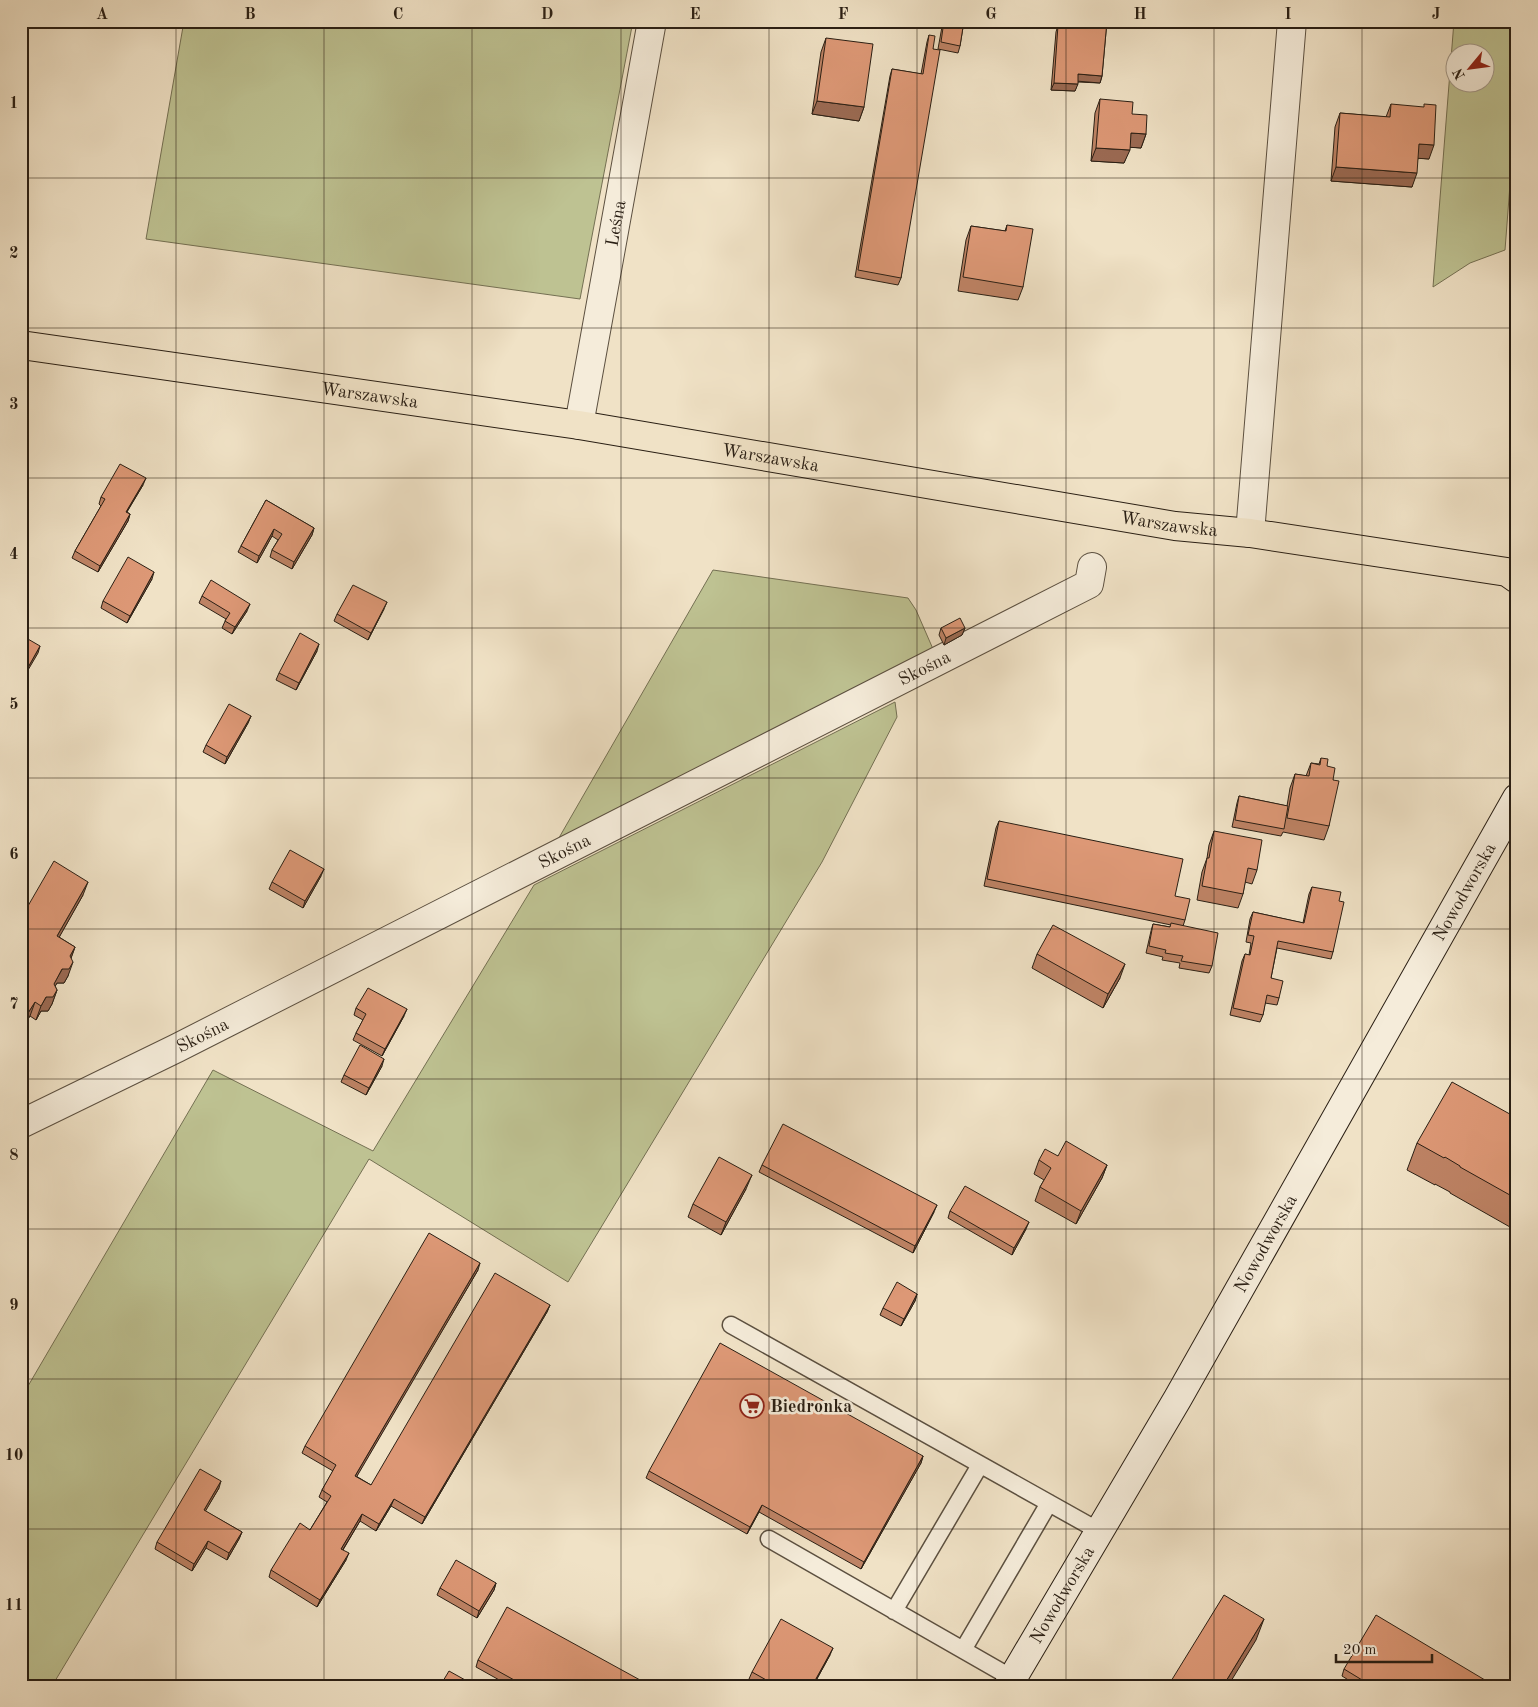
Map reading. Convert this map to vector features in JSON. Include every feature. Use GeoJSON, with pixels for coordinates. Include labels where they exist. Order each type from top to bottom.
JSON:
{"type":"FeatureCollection","features":[{"type":"Feature","properties":{"kind":"main road","name":"Warszawska"},"geometry":{"type":"LineString","coordinates":[[21,345],[579,425],[1176,526],[1250,533],[1507,572],[1517,579]]}},
{"type":"Feature","properties":{"kind":"street","name":"Leśna"},"geometry":{"type":"LineString","coordinates":[[579,425],[652,21]]}},
{"type":"Feature","properties":{"kind":"street"},"geometry":{"type":"LineString","coordinates":[[1250,533],[1292,21]]}},
{"type":"Feature","properties":{"kind":"street","name":"Skośna"},"geometry":{"type":"LineString","coordinates":[[21,1124],[185,1043],[1089,584],[1092,567]]}},
{"type":"Feature","properties":{"kind":"street","name":"Nowodworska"},"geometry":{"type":"LineString","coordinates":[[1010,1682],[1182,1390],[1517,798]]}},
{"type":"Feature","properties":{"kind":"lane"},"geometry":{"type":"LineString","coordinates":[[731,1325],[1099,1532]]}},
{"type":"Feature","properties":{"kind":"lane"},"geometry":{"type":"LineString","coordinates":[[894,1611],[980,1465]]}},
{"type":"Feature","properties":{"kind":"lane"},"geometry":{"type":"LineString","coordinates":[[963,1650],[1049,1503]]}},
{"type":"Feature","properties":{"kind":"lane"},"geometry":{"type":"LineString","coordinates":[[769,1539],[963,1650],[1010,1682]]}},
{"type":"Feature","properties":{"kind":"green space"},"geometry":{"type":"Polygon","coordinates":[[[184,21],[633,21],[580,299],[146,239],[184,21]]]}},
{"type":"Feature","properties":{"kind":"green space"},"geometry":{"type":"Polygon","coordinates":[[[1454,21],[1517,21],[1517,93],[1505,250],[1470,263],[1433,287],[1448,92],[1496,92],[1496,42],[1452,42],[1454,21]]]}},
{"type":"Feature","properties":{"kind":"green space"},"geometry":{"type":"Polygon","coordinates":[[[713,570],[908,598],[916,610],[933,649],[556,843],[713,570]]]}},
{"type":"Feature","properties":{"kind":"green space"},"geometry":{"type":"Polygon","coordinates":[[[895,702],[897,717],[822,862],[568,1282],[369,1159],[52,1686],[21,1686],[21,1398],[213,1070],[373,1151],[534,885],[895,702]]]}},
{"type":"Feature","properties":{"kind":"building"},"geometry":{"type":"Polygon","coordinates":[[[944,21],[964,21],[960,46],[941,42],[944,21]]]}},
{"type":"Feature","properties":{"kind":"building"},"geometry":{"type":"Polygon","coordinates":[[[1083,21],[1107,21],[1102,76],[1078,74],[1078,84],[1054,83],[1058,25],[1083,27],[1083,21]]]}},
{"type":"Feature","properties":{"kind":"building"},"geometry":{"type":"Polygon","coordinates":[[[929,35],[935,36],[933,49],[940,50],[901,278],[858,270],[892,69],[923,74],[929,35]]]}},
{"type":"Feature","properties":{"kind":"building"},"geometry":{"type":"Polygon","coordinates":[[[826,38],[873,44],[864,107],[817,101],[826,38]]]}},
{"type":"Feature","properties":{"kind":"building"},"geometry":{"type":"Polygon","coordinates":[[[1100,99],[1133,102],[1132,114],[1147,115],[1146,134],[1131,133],[1130,150],[1096,148],[1100,99]]]}},
{"type":"Feature","properties":{"kind":"building"},"geometry":{"type":"Polygon","coordinates":[[[1391,104],[1424,107],[1424,104],[1436,105],[1434,145],[1419,144],[1417,173],[1336,167],[1340,113],[1390,117],[1391,104]]]}},
{"type":"Feature","properties":{"kind":"building"},"geometry":{"type":"Polygon","coordinates":[[[1007,225],[1033,229],[1023,287],[963,277],[971,226],[1006,231],[1007,225]]]}},
{"type":"Feature","properties":{"kind":"building"},"geometry":{"type":"Polygon","coordinates":[[[120,464],[146,478],[126,512],[130,514],[100,566],[75,551],[105,499],[101,497],[120,464]]]}},
{"type":"Feature","properties":{"kind":"building"},"geometry":{"type":"Polygon","coordinates":[[[266,500],[314,528],[294,562],[272,550],[282,534],[274,529],[259,556],[241,546],[266,500]]]}},
{"type":"Feature","properties":{"kind":"building"},"geometry":{"type":"Polygon","coordinates":[[[128,557],[154,572],[130,616],[103,601],[128,557]]]}},
{"type":"Feature","properties":{"kind":"building"},"geometry":{"type":"Polygon","coordinates":[[[211,580],[250,604],[235,627],[225,621],[230,613],[202,596],[211,580]]]}},
{"type":"Feature","properties":{"kind":"building"},"geometry":{"type":"Polygon","coordinates":[[[353,585],[387,602],[371,633],[337,614],[353,585]]]}},
{"type":"Feature","properties":{"kind":"building"},"geometry":{"type":"Polygon","coordinates":[[[960,618],[965,628],[946,638],[941,628],[960,618]]]}},
{"type":"Feature","properties":{"kind":"building"},"geometry":{"type":"Polygon","coordinates":[[[300,633],[319,644],[299,683],[279,673],[300,633]]]}},
{"type":"Feature","properties":{"kind":"building"},"geometry":{"type":"Polygon","coordinates":[[[21,635],[40,646],[21,680],[21,635]]]}},
{"type":"Feature","properties":{"kind":"building"},"geometry":{"type":"Polygon","coordinates":[[[229,704],[251,716],[227,757],[206,745],[229,704]]]}},
{"type":"Feature","properties":{"kind":"building"},"geometry":{"type":"Polygon","coordinates":[[[1321,758],[1328,759],[1327,766],[1335,768],[1333,780],[1339,781],[1329,826],[1287,818],[1295,774],[1309,776],[1311,763],[1320,765],[1321,758]]]}},
{"type":"Feature","properties":{"kind":"building"},"geometry":{"type":"Polygon","coordinates":[[[1239,796],[1288,806],[1284,829],[1235,820],[1239,796]]]}},
{"type":"Feature","properties":{"kind":"building"},"geometry":{"type":"Polygon","coordinates":[[[999,821],[1183,859],[1175,896],[1190,899],[1185,920],[987,879],[999,821]]]}},
{"type":"Feature","properties":{"kind":"building"},"geometry":{"type":"Polygon","coordinates":[[[1214,831],[1262,840],[1257,870],[1248,868],[1243,894],[1202,886],[1214,831]]]}},
{"type":"Feature","properties":{"kind":"building"},"geometry":{"type":"Polygon","coordinates":[[[290,850],[324,869],[305,901],[272,882],[290,850]]]}},
{"type":"Feature","properties":{"kind":"building"},"geometry":{"type":"Polygon","coordinates":[[[54,861],[88,882],[57,936],[75,947],[70,956],[73,962],[69,969],[62,969],[54,984],[57,990],[53,997],[46,997],[41,1006],[35,1002],[21,1024],[21,918],[54,861]]]}},
{"type":"Feature","properties":{"kind":"building"},"geometry":{"type":"Polygon","coordinates":[[[1312,887],[1341,892],[1339,901],[1344,902],[1333,952],[1278,941],[1271,978],[1283,981],[1279,998],[1267,995],[1263,1015],[1233,1008],[1245,954],[1250,955],[1254,936],[1248,935],[1253,912],[1304,923],[1312,887]]]}},
{"type":"Feature","properties":{"kind":"building"},"geometry":{"type":"Polygon","coordinates":[[[1171,923],[1218,933],[1212,966],[1181,961],[1183,956],[1165,953],[1166,950],[1149,946],[1153,924],[1170,927],[1171,923]]]}},
{"type":"Feature","properties":{"kind":"building"},"geometry":{"type":"Polygon","coordinates":[[[1053,925],[1125,964],[1108,994],[1037,954],[1053,925]]]}},
{"type":"Feature","properties":{"kind":"building"},"geometry":{"type":"Polygon","coordinates":[[[368,988],[407,1009],[385,1049],[356,1033],[366,1014],[356,1008],[368,988]]]}},
{"type":"Feature","properties":{"kind":"building"},"geometry":{"type":"Polygon","coordinates":[[[360,1045],[384,1059],[369,1088],[344,1075],[360,1045]]]}},
{"type":"Feature","properties":{"kind":"building"},"geometry":{"type":"Polygon","coordinates":[[[1452,1082],[1517,1118],[1517,1199],[1417,1143],[1452,1082]]]}},
{"type":"Feature","properties":{"kind":"building"},"geometry":{"type":"Polygon","coordinates":[[[783,1124],[937,1205],[915,1246],[762,1165],[783,1124]]]}},
{"type":"Feature","properties":{"kind":"building"},"geometry":{"type":"Polygon","coordinates":[[[1066,1141],[1107,1165],[1081,1211],[1040,1187],[1051,1168],[1039,1160],[1045,1149],[1058,1156],[1066,1141]]]}},
{"type":"Feature","properties":{"kind":"building"},"geometry":{"type":"Polygon","coordinates":[[[719,1157],[752,1175],[726,1222],[693,1204],[719,1157]]]}},
{"type":"Feature","properties":{"kind":"building"},"geometry":{"type":"Polygon","coordinates":[[[965,1186],[1029,1222],[1014,1248],[950,1211],[965,1186]]]}},
{"type":"Feature","properties":{"kind":"building"},"geometry":{"type":"Polygon","coordinates":[[[429,1233],[480,1263],[355,1476],[371,1485],[495,1273],[550,1305],[425,1517],[394,1499],[379,1524],[362,1514],[341,1549],[349,1553],[320,1600],[271,1570],[300,1523],[310,1530],[331,1496],[322,1490],[336,1465],[305,1446],[429,1233]]]}},
{"type":"Feature","properties":{"kind":"building"},"geometry":{"type":"Polygon","coordinates":[[[897,1282],[917,1294],[904,1319],[883,1308],[897,1282]]]}},
{"type":"Feature","properties":{"kind":"building","name":"Biedronka"},"geometry":{"type":"Polygon","coordinates":[[[720,1343],[923,1456],[864,1562],[762,1505],[750,1527],[649,1471],[720,1343]]]}},
{"type":"Feature","properties":{"kind":"building"},"geometry":{"type":"Polygon","coordinates":[[[200,1469],[221,1481],[204,1510],[242,1532],[229,1553],[208,1541],[194,1564],[157,1542],[200,1469]]]}},
{"type":"Feature","properties":{"kind":"building"},"geometry":{"type":"Polygon","coordinates":[[[456,1560],[496,1583],[479,1611],[440,1588],[456,1560]]]}},
{"type":"Feature","properties":{"kind":"building"},"geometry":{"type":"Polygon","coordinates":[[[1224,1595],[1264,1619],[1223,1686],[1168,1686],[1224,1595]]]}},
{"type":"Feature","properties":{"kind":"building"},"geometry":{"type":"Polygon","coordinates":[[[507,1607],[651,1686],[525,1686],[478,1660],[507,1607]]]}},
{"type":"Feature","properties":{"kind":"building"},"geometry":{"type":"Polygon","coordinates":[[[1376,1615],[1495,1686],[1372,1686],[1344,1669],[1376,1615]]]}},
{"type":"Feature","properties":{"kind":"building"},"geometry":{"type":"Polygon","coordinates":[[[781,1619],[833,1648],[812,1686],[777,1686],[752,1672],[781,1619]]]}},
{"type":"Feature","properties":{"kind":"building"},"geometry":{"type":"Polygon","coordinates":[[[449,1671],[476,1686],[440,1686],[449,1671]]]}},
{"type":"Feature","properties":{"kind":"place","name":"Biedronka"},"geometry":{"type":"Point","coordinates":[752,1406]}}]}
